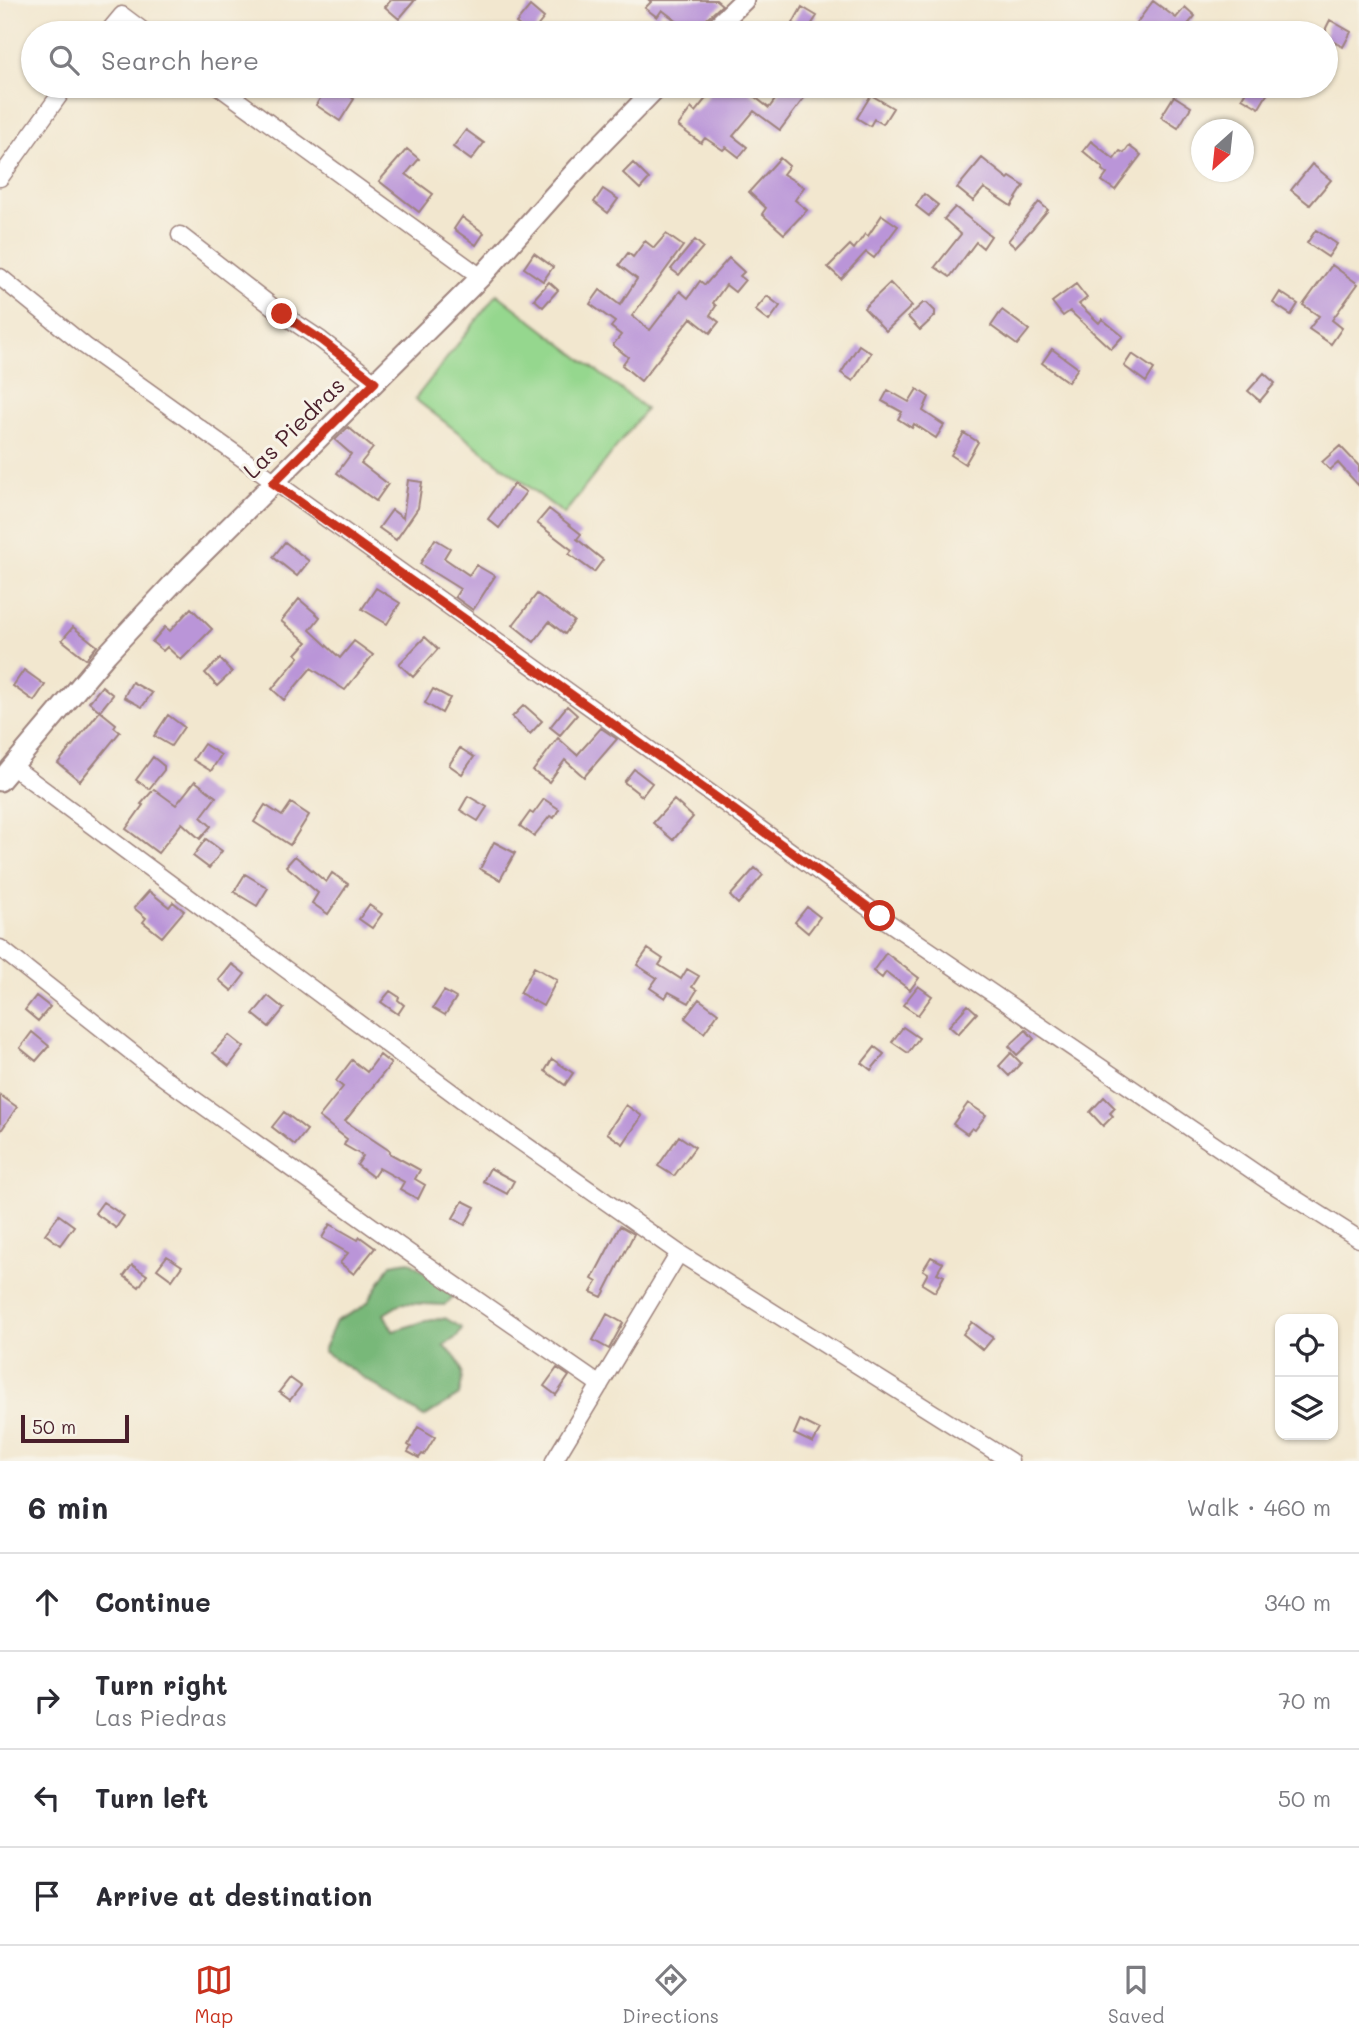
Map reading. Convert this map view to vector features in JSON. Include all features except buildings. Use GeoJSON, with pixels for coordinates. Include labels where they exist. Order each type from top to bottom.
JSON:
{"type":"FeatureCollection","features":[{"type":"Feature","properties":{"kind":"street"},"geometry":{"type":"LineString","coordinates":[[722,21],[744,0]]}},
{"type":"Feature","properties":{"kind":"street"},"geometry":{"type":"LineString","coordinates":[[117,21],[122,15],[130,21]]}},
{"type":"Feature","properties":{"kind":"street"},"geometry":{"type":"LineString","coordinates":[[0,178],[57,98]]}},
{"type":"Feature","properties":{"kind":"street"},"geometry":{"type":"LineString","coordinates":[[235,98],[481,277]]}},
{"type":"Feature","properties":{"kind":"street","name":"Las Piedras"},"geometry":{"type":"LineString","coordinates":[[7,774],[116,645],[178,578],[481,277],[579,167],[646,98]]}},
{"type":"Feature","properties":{"kind":"street"},"geometry":{"type":"LineString","coordinates":[[180,235],[375,382]]}},
{"type":"Feature","properties":{"kind":"street"},"geometry":{"type":"LineString","coordinates":[[0,277],[85,346],[273,483],[888,922],[1269,1182],[1359,1239]]}},
{"type":"Feature","properties":{"kind":"street"},"geometry":{"type":"LineString","coordinates":[[7,774],[679,1253],[1010,1461]]}},
{"type":"Feature","properties":{"kind":"street"},"geometry":{"type":"LineString","coordinates":[[0,948],[163,1077],[397,1245],[600,1385]]}},
{"type":"Feature","properties":{"kind":"street"},"geometry":{"type":"LineString","coordinates":[[554,1461],[679,1253]]}},
{"type":"Feature","properties":{"kind":"green space"},"geometry":{"type":"Polygon","coordinates":[[[497,294],[646,409],[564,514],[415,399],[497,294]]]}},
{"type":"Feature","properties":{"kind":"green space"},"geometry":{"type":"Polygon","coordinates":[[[409,1261],[454,1293],[444,1305],[402,1303],[384,1314],[393,1331],[445,1318],[462,1328],[457,1337],[443,1346],[455,1356],[461,1367],[459,1395],[424,1417],[323,1351],[336,1321],[368,1302],[391,1264],[409,1261]]]}},
{"type":"Feature","properties":{"kind":"route"},"geometry":{"type":"LineString","coordinates":[[282,314],[375,382],[273,483],[880,916]]}}]}
